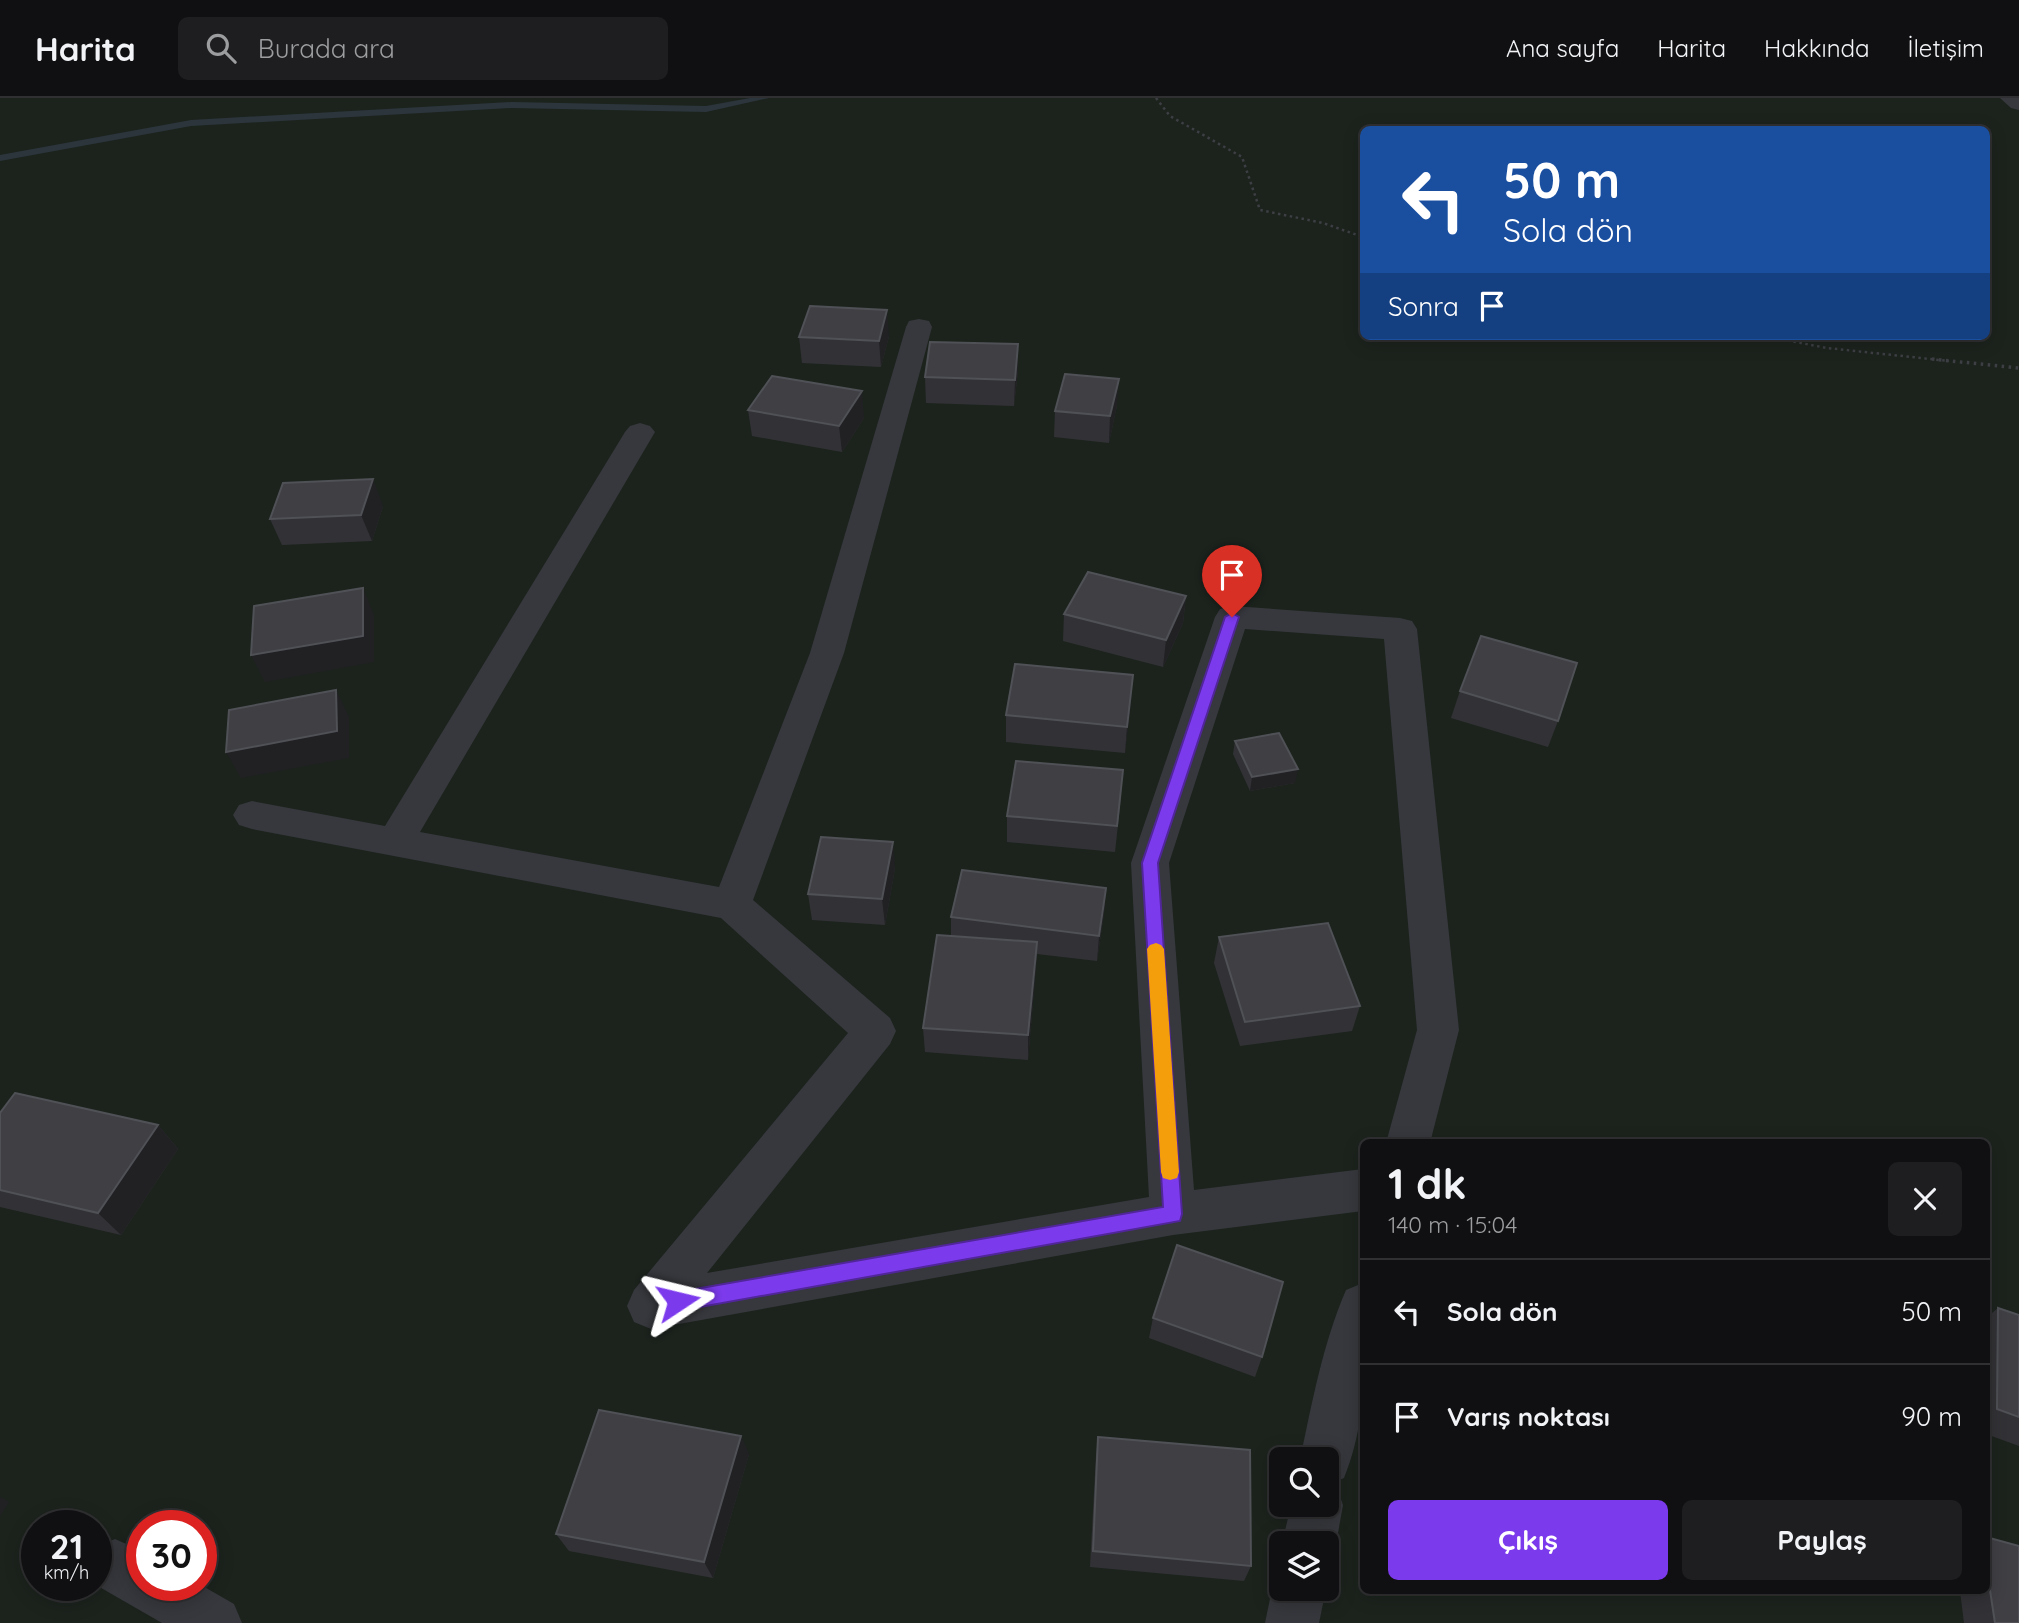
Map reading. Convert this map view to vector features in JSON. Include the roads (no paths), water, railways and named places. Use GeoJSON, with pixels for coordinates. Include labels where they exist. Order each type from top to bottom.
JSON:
{"type":"FeatureCollection","features":[{"type":"Feature","properties":{"kind":"street"},"geometry":{"type":"LineString","coordinates":[[2011,98],[2019,103]]}},
{"type":"Feature","properties":{"kind":"street"},"geometry":{"type":"LineString","coordinates":[[732,905],[827,653],[919,327]]}},
{"type":"Feature","properties":{"kind":"street"},"geometry":{"type":"LineString","coordinates":[[395,842],[640,432]]}},
{"type":"Feature","properties":{"kind":"street"},"geometry":{"type":"LineString","coordinates":[[1173,1214],[1150,863],[1232,617],[1400,629],[1438,1030],[1409,1139]]}},
{"type":"Feature","properties":{"kind":"street"},"geometry":{"type":"LineString","coordinates":[[252,815],[732,905],[875,1031],[651,1306],[1173,1214],[1360,1190]]}},
{"type":"Feature","properties":{"kind":"street"},"geometry":{"type":"LineString","coordinates":[[1329,1447],[1339,1394],[1360,1317]]}},
{"type":"Feature","properties":{"kind":"street"},"geometry":{"type":"LineString","coordinates":[[177,1601],[215,1623]]}},
{"type":"Feature","properties":{"kind":"street"},"geometry":{"type":"LineString","coordinates":[[1292,1623],[1297,1601]]}},
{"type":"Feature","properties":{"kind":"waterway"},"geometry":{"type":"LineString","coordinates":[[0,158],[191,123],[512,105],[706,109],[764,98]]}}]}
